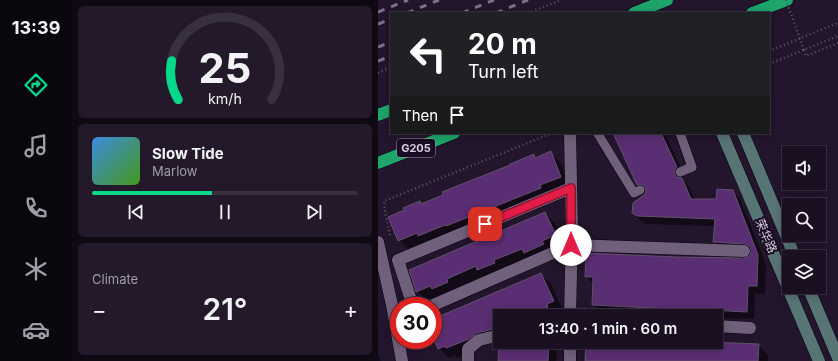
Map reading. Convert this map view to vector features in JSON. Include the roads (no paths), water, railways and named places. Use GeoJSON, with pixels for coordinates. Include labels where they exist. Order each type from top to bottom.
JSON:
{"type":"FeatureCollection","features":[{"type":"Feature","properties":{"kind":"highway"},"geometry":{"type":"LineString","coordinates":[[637,12],[667,0]]}},
{"type":"Feature","properties":{"kind":"highway"},"geometry":{"type":"LineString","coordinates":[[756,12],[767,9],[786,0]]}},
{"type":"Feature","properties":{"kind":"highway"},"geometry":{"type":"LineString","coordinates":[[378,115],[390,110]]}},
{"type":"Feature","properties":{"kind":"highway","name":"G205"},"geometry":{"type":"LineString","coordinates":[[378,163],[451,134]]}},
{"type":"Feature","properties":{"kind":"street"},"geometry":{"type":"LineString","coordinates":[[570,134],[570,309]]}},
{"type":"Feature","properties":{"kind":"street","name":"荣华路"},"geometry":{"type":"LineString","coordinates":[[722,134],[819,361]]}},
{"type":"Feature","properties":{"kind":"street","name":"荣华路"},"geometry":{"type":"LineString","coordinates":[[743,134],[792,250]]}},
{"type":"Feature","properties":{"kind":"street"},"geometry":{"type":"LineString","coordinates":[[409,297],[398,260],[571,188]]}},
{"type":"Feature","properties":{"kind":"street"},"geometry":{"type":"LineString","coordinates":[[378,242],[380,261],[392,305],[402,361]]}},
{"type":"Feature","properties":{"kind":"street"},"geometry":{"type":"LineString","coordinates":[[442,301],[571,245],[744,251]]}},
{"type":"Feature","properties":{"kind":"street"},"geometry":{"type":"LineString","coordinates":[[811,294],[838,358]]}},
{"type":"Feature","properties":{"kind":"street"},"geometry":{"type":"LineString","coordinates":[[723,326],[750,328]]}},
{"type":"Feature","properties":{"kind":"street"},"geometry":{"type":"LineString","coordinates":[[468,361],[468,349],[479,340],[493,337]]}},
{"type":"Feature","properties":{"kind":"street"},"geometry":{"type":"LineString","coordinates":[[570,349],[570,361]]}},
{"type":"Feature","properties":{"kind":"lane"},"geometry":{"type":"LineString","coordinates":[[600,134],[634,193],[640,190]]}},
{"type":"Feature","properties":{"kind":"lane"},"geometry":{"type":"LineString","coordinates":[[680,134],[692,166],[680,172]]}},
{"type":"Feature","properties":{"kind":"railway"},"geometry":{"type":"LineString","coordinates":[[378,12],[408,0]]}},
{"type":"Feature","properties":{"kind":"railway"},"geometry":{"type":"LineString","coordinates":[[409,12],[439,0]]}},
{"type":"Feature","properties":{"kind":"railway"},"geometry":{"type":"LineString","coordinates":[[464,12],[494,0]]}},
{"type":"Feature","properties":{"kind":"railway"},"geometry":{"type":"LineString","coordinates":[[498,12],[528,0]]}},
{"type":"Feature","properties":{"kind":"railway"},"geometry":{"type":"LineString","coordinates":[[378,24],[390,19]]}},
{"type":"Feature","properties":{"kind":"railway"},"geometry":{"type":"LineString","coordinates":[[378,47],[390,42]]}},
{"type":"Feature","properties":{"kind":"railway"},"geometry":{"type":"LineString","coordinates":[[378,61],[390,56]]}}]}
